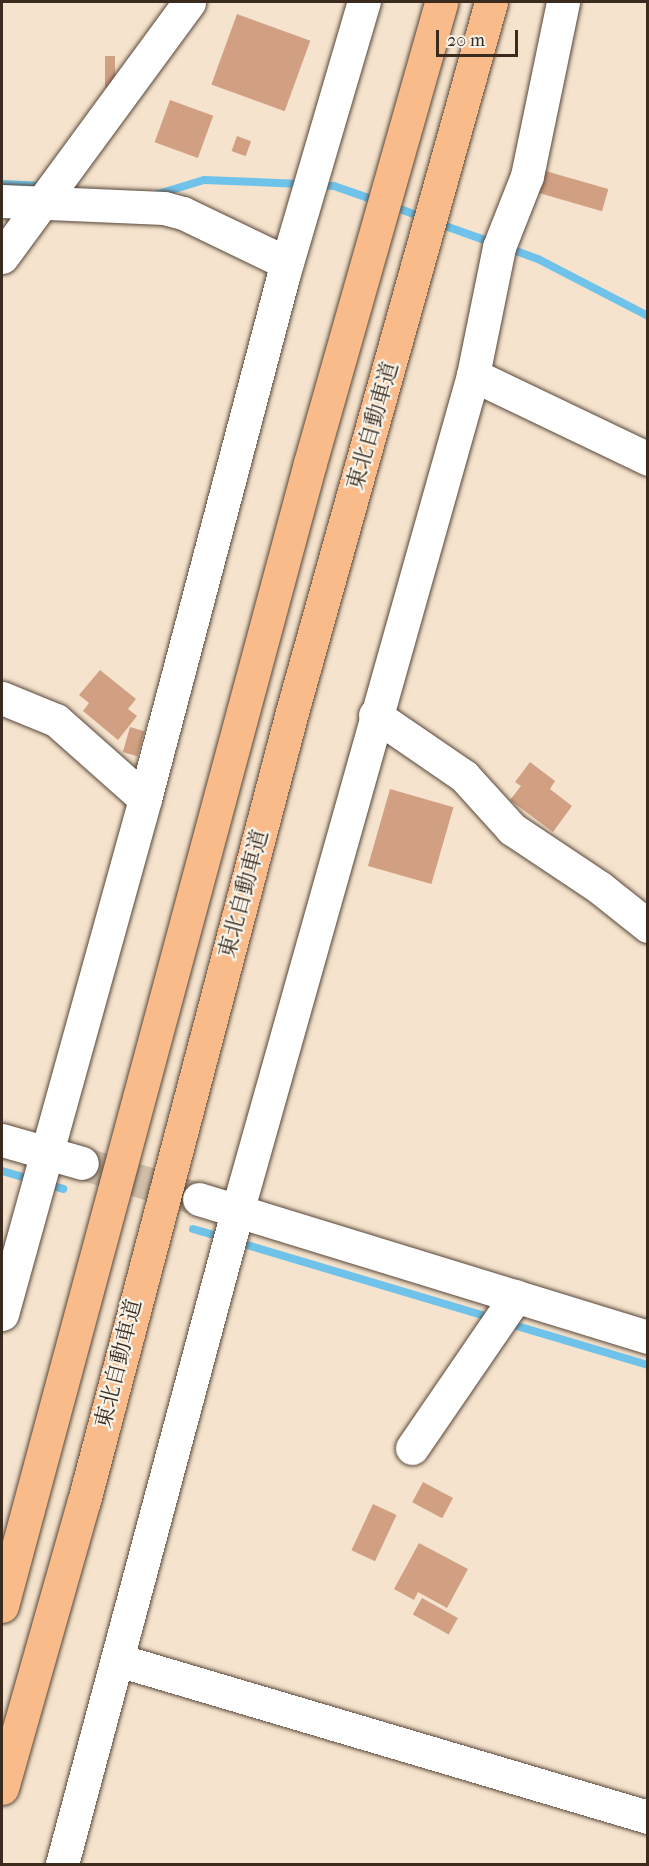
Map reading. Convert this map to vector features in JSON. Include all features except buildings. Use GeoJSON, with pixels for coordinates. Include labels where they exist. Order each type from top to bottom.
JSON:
{"type":"FeatureCollection","features":[{"type":"Feature","properties":{"kind":"highway"},"geometry":{"type":"LineString","coordinates":[[2,1606],[352,313],[441,2]]}},
{"type":"Feature","properties":{"kind":"highway","name":"東北自動車道"},"geometry":{"type":"LineString","coordinates":[[2,1788],[84,1501],[292,712],[491,2]]}},
{"type":"Feature","properties":{"kind":"street"},"geometry":{"type":"LineString","coordinates":[[2,257],[189,2]]}},
{"type":"Feature","properties":{"kind":"street"},"geometry":{"type":"LineString","coordinates":[[2,1314],[145,799],[287,263],[364,2]]}},
{"type":"Feature","properties":{"kind":"street"},"geometry":{"type":"LineString","coordinates":[[62,1864],[237,1212],[375,715],[473,375],[499,248],[527,176],[563,2]]}},
{"type":"Feature","properties":{"kind":"street"},"geometry":{"type":"LineString","coordinates":[[2,201],[44,201],[173,210],[287,263]]}},
{"type":"Feature","properties":{"kind":"street"},"geometry":{"type":"LineString","coordinates":[[473,375],[648,459]]}},
{"type":"Feature","properties":{"kind":"street"},"geometry":{"type":"LineString","coordinates":[[2,698],[56,720],[145,799]]}},
{"type":"Feature","properties":{"kind":"street"},"geometry":{"type":"LineString","coordinates":[[375,715],[464,776],[512,829],[599,887],[648,926]]}},
{"type":"Feature","properties":{"kind":"street"},"geometry":{"type":"LineString","coordinates":[[2,1140],[82,1163]]}},
{"type":"Feature","properties":{"kind":"street"},"geometry":{"type":"LineString","coordinates":[[199,1199],[648,1336]]}},
{"type":"Feature","properties":{"kind":"street"},"geometry":{"type":"LineString","coordinates":[[412,1448],[516,1296]]}},
{"type":"Feature","properties":{"kind":"street"},"geometry":{"type":"LineString","coordinates":[[118,1660],[648,1817]]}},
{"type":"Feature","properties":{"kind":"waterway"},"geometry":{"type":"LineString","coordinates":[[158,194],[204,180],[302,184]]}},
{"type":"Feature","properties":{"kind":"waterway"},"geometry":{"type":"LineString","coordinates":[[2,184],[44,186]]}},
{"type":"Feature","properties":{"kind":"waterway"},"geometry":{"type":"LineString","coordinates":[[318,185],[334,186],[377,201]]}},
{"type":"Feature","properties":{"kind":"waterway"},"geometry":{"type":"LineString","coordinates":[[389,205],[425,218]]}},
{"type":"Feature","properties":{"kind":"waterway"},"geometry":{"type":"LineString","coordinates":[[437,223],[493,243]]}},
{"type":"Feature","properties":{"kind":"waterway"},"geometry":{"type":"LineString","coordinates":[[505,247],[538,259],[648,316]]}},
{"type":"Feature","properties":{"kind":"waterway"},"geometry":{"type":"LineString","coordinates":[[2,1171],[33,1180]]}},
{"type":"Feature","properties":{"kind":"waterway"},"geometry":{"type":"LineString","coordinates":[[46,1184],[63,1189]]}},
{"type":"Feature","properties":{"kind":"waterway"},"geometry":{"type":"LineString","coordinates":[[193,1229],[225,1238]]}},
{"type":"Feature","properties":{"kind":"waterway"},"geometry":{"type":"LineString","coordinates":[[237,1242],[492,1318]]}},
{"type":"Feature","properties":{"kind":"waterway"},"geometry":{"type":"LineString","coordinates":[[507,1323],[648,1365]]}},
{"type":"Feature","properties":{"kind":"tunnel"},"geometry":{"type":"LineString","coordinates":[[82,1163],[199,1199]]}}]}
